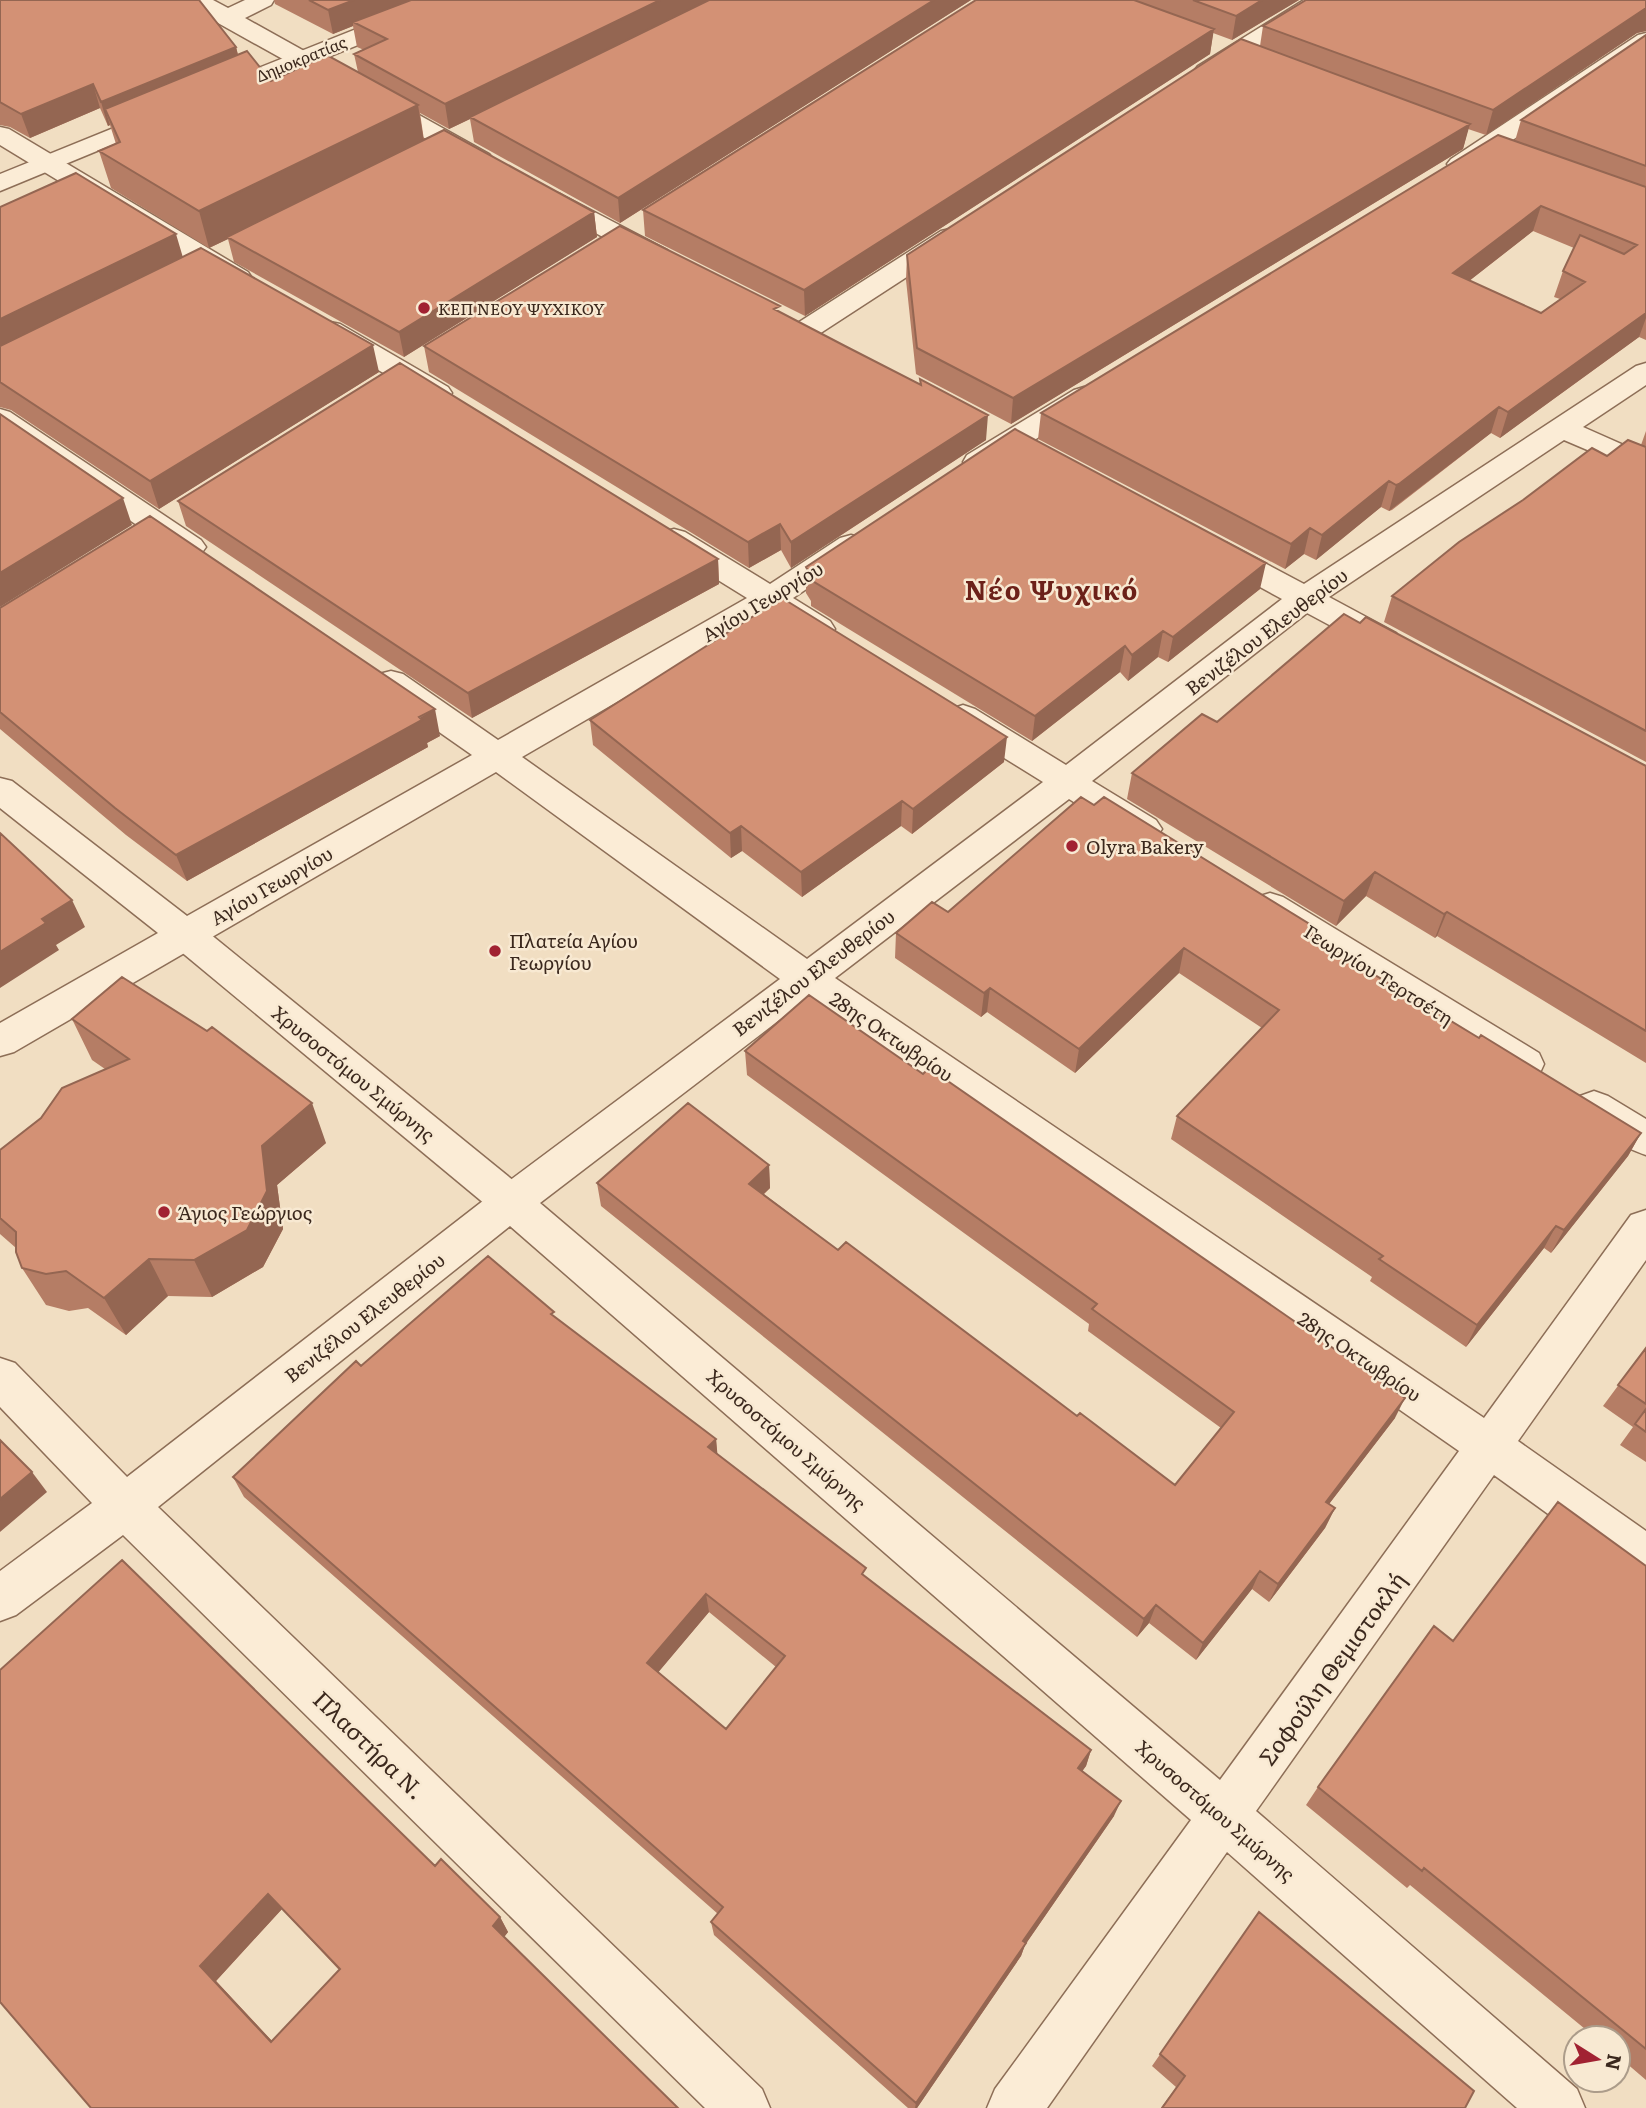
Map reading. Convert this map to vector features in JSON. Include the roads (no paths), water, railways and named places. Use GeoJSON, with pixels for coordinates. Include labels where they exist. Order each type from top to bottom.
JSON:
{"type":"FeatureCollection","features":[{"type":"Feature","properties":{"kind":"street"},"geometry":{"type":"LineString","coordinates":[[196,0],[505,173]]}},
{"type":"Feature","properties":{"kind":"street"},"geometry":{"type":"LineString","coordinates":[[226,18],[263,0]]}},
{"type":"Feature","properties":{"kind":"street","name":"Δημοκρατίας"},"geometry":{"type":"LineString","coordinates":[[0,183],[298,59],[449,0]]}},
{"type":"Feature","properties":{"kind":"street"},"geometry":{"type":"LineString","coordinates":[[1186,83],[1320,0]]}},
{"type":"Feature","properties":{"kind":"street"},"geometry":{"type":"LineString","coordinates":[[1441,176],[1646,40]]}},
{"type":"Feature","properties":{"kind":"street"},"geometry":{"type":"LineString","coordinates":[[1208,44],[1258,62]]}},
{"type":"Feature","properties":{"kind":"street"},"geometry":{"type":"LineString","coordinates":[[423,153],[472,129]]}},
{"type":"Feature","properties":{"kind":"street"},"geometry":{"type":"LineString","coordinates":[[0,134],[48,163],[221,256],[255,288]]}},
{"type":"Feature","properties":{"kind":"street"},"geometry":{"type":"LineString","coordinates":[[528,186],[682,268]]}},
{"type":"Feature","properties":{"kind":"street"},"geometry":{"type":"LineString","coordinates":[[806,330],[967,225]]}},
{"type":"Feature","properties":{"kind":"street"},"geometry":{"type":"LineString","coordinates":[[185,274],[221,256]]}},
{"type":"Feature","properties":{"kind":"street"},"geometry":{"type":"LineString","coordinates":[[313,320],[464,408]]}},
{"type":"Feature","properties":{"kind":"street","name":"Βενιζέλου Ελευθερίου"},"geometry":{"type":"LineString","coordinates":[[0,1599],[125,1506],[511,1202],[1068,782],[1306,598],[1646,372]]}},
{"type":"Feature","properties":{"kind":"street"},"geometry":{"type":"LineString","coordinates":[[955,477],[1108,381]]}},
{"type":"Feature","properties":{"kind":"street"},"geometry":{"type":"LineString","coordinates":[[0,418],[216,564]]}},
{"type":"Feature","properties":{"kind":"street"},"geometry":{"type":"LineString","coordinates":[[1562,428],[1646,466]]}},
{"type":"Feature","properties":{"kind":"street"},"geometry":{"type":"LineString","coordinates":[[652,526],[842,642]]}},
{"type":"Feature","properties":{"kind":"street","name":"Αγίου Γεωργίου"},"geometry":{"type":"LineString","coordinates":[[0,1041],[770,598],[874,530]]}},
{"type":"Feature","properties":{"kind":"street"},"geometry":{"type":"LineString","coordinates":[[1196,538],[1415,656]]}},
{"type":"Feature","properties":{"kind":"street","name":"28ης Οκτωβρίου"},"geometry":{"type":"LineString","coordinates":[[363,663],[498,755],[806,978],[1490,1445],[1646,1558]]}},
{"type":"Feature","properties":{"kind":"street"},"geometry":{"type":"LineString","coordinates":[[937,701],[1174,847]]}},
{"type":"Feature","properties":{"kind":"street","name":"Χρυσοστόμου Σμύρνης"},"geometry":{"type":"LineString","coordinates":[[0,790],[186,934],[511,1202],[1224,1816],[1558,2108]]}},
{"type":"Feature","properties":{"kind":"street","name":"Γεωργίου Τερτσέτη"},"geometry":{"type":"LineString","coordinates":[[1245,891],[1646,1139]]}},
{"type":"Feature","properties":{"kind":"street","name":"Σοφούλη Θεμιστοκλή"},"geometry":{"type":"LineString","coordinates":[[1014,2108],[1646,1227]]}},
{"type":"Feature","properties":{"kind":"street","name":"Πλαστήρα Ν."},"geometry":{"type":"LineString","coordinates":[[0,1377],[125,1506],[743,2108]]}},
{"type":"Feature","properties":{"kind":"place","name":"ΚΕΠ ΝΕΟΥ ΨΥΧΙΚΟΥ"},"geometry":{"type":"Point","coordinates":[424,308]}},
{"type":"Feature","properties":{"kind":"place","name":"Olyra Bakery"},"geometry":{"type":"Point","coordinates":[1072,846]}},
{"type":"Feature","properties":{"kind":"place","name":"Πλατεία Αγίου Γεωργίου"},"geometry":{"type":"Point","coordinates":[495,951]}},
{"type":"Feature","properties":{"kind":"place","name":"Άγιος Γεώργιος"},"geometry":{"type":"Point","coordinates":[164,1212]}},
{"type":"Feature","properties":{"kind":"district","name":"Νέο Ψυχικό"},"geometry":{"type":"Point","coordinates":[1052,588]}}]}
